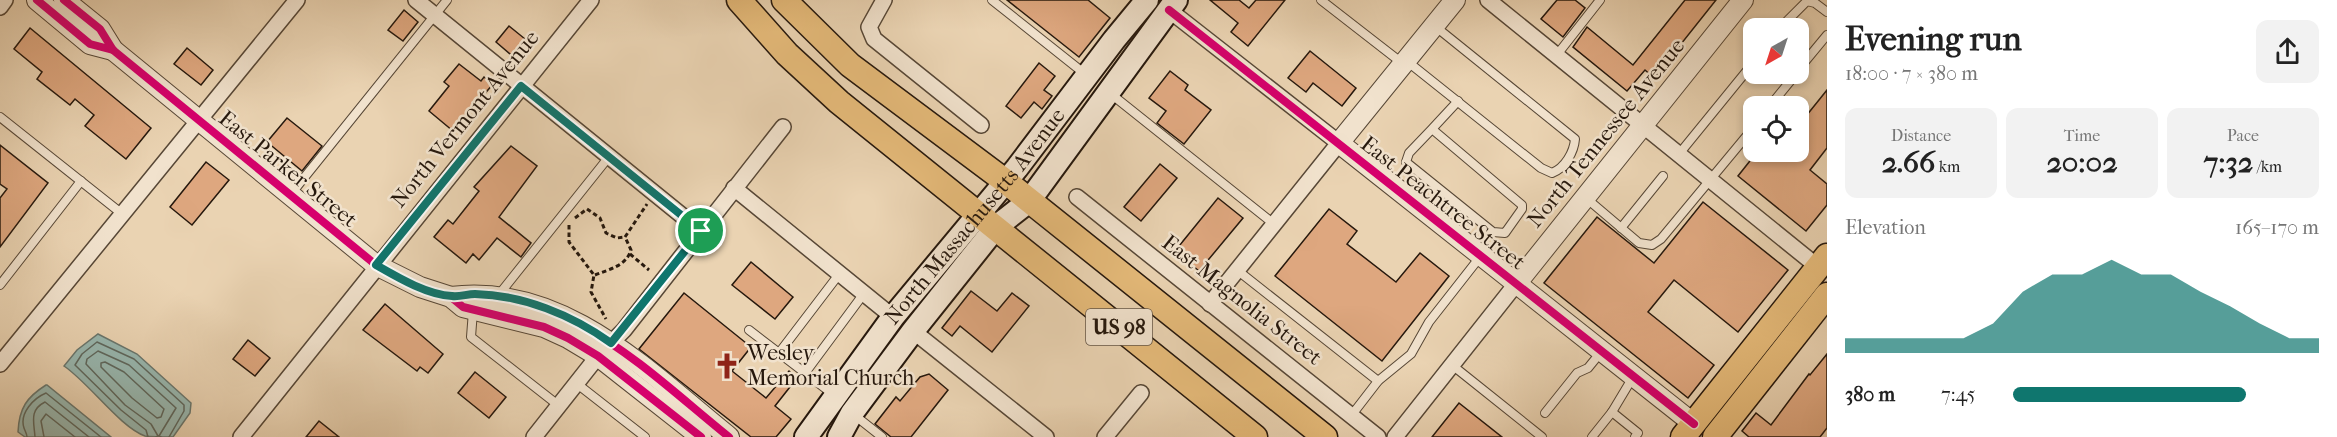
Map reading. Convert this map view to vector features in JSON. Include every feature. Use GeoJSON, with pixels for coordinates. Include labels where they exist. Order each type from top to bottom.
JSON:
{"type":"FeatureCollection","features":[{"type":"Feature","properties":{"kind":"main road","name":"US 98"},"geometry":{"type":"LineString","coordinates":[[739,0],[810,76],[1255,437]]}},
{"type":"Feature","properties":{"kind":"main road","name":"US 98"},"geometry":{"type":"LineString","coordinates":[[784,0],[850,65],[1005,181],[1326,437]]}},
{"type":"Feature","properties":{"kind":"main road","name":"North Massachusetts Avenue"},"geometry":{"type":"LineString","coordinates":[[806,437],[893,316],[1005,181],[1088,77],[1114,40],[1148,0]]}},
{"type":"Feature","properties":{"kind":"main road","name":"North Massachusetts Avenue"},"geometry":{"type":"LineString","coordinates":[[839,437],[852,413],[912,331],[996,227],[1029,201],[1172,5]]}},
{"type":"Feature","properties":{"kind":"main road"},"geometry":{"type":"LineString","coordinates":[[1777,358],[1785,327],[1820,276],[1823,262]]}},
{"type":"Feature","properties":{"kind":"main road"},"geometry":{"type":"LineString","coordinates":[[1688,431],[1823,262]]}},
{"type":"Feature","properties":{"kind":"main road"},"geometry":{"type":"LineString","coordinates":[[1715,437],[1827,295]]}},
{"type":"Feature","properties":{"kind":"street"},"geometry":{"type":"LineString","coordinates":[[0,7],[5,0]]}},
{"type":"Feature","properties":{"kind":"street","name":"East Parker Street"},"geometry":{"type":"LineString","coordinates":[[36,0],[90,44],[113,50]]}},
{"type":"Feature","properties":{"kind":"street","name":"East Parker Street"},"geometry":{"type":"LineString","coordinates":[[64,0],[100,29],[113,50],[376,265],[420,287],[451,297],[464,307],[544,327],[604,350],[729,437]]}},
{"type":"Feature","properties":{"kind":"street"},"geometry":{"type":"LineString","coordinates":[[0,364],[297,0]]}},
{"type":"Feature","properties":{"kind":"street"},"geometry":{"type":"LineString","coordinates":[[416,0],[608,158],[701,231]]}},
{"type":"Feature","properties":{"kind":"street","name":"North Vermont Avenue"},"geometry":{"type":"LineString","coordinates":[[241,437],[376,265],[591,0]]}},
{"type":"Feature","properties":{"kind":"street"},"geometry":{"type":"LineString","coordinates":[[884,0],[869,27],[874,39],[981,125]]}},
{"type":"Feature","properties":{"kind":"street"},"geometry":{"type":"LineString","coordinates":[[1210,304],[1455,0]]}},
{"type":"Feature","properties":{"kind":"street"},"geometry":{"type":"LineString","coordinates":[[1488,0],[1678,156],[1823,262]]}},
{"type":"Feature","properties":{"kind":"street","name":"North Tennessee Avenue"},"geometry":{"type":"LineString","coordinates":[[1395,437],[1743,0]]}},
{"type":"Feature","properties":{"kind":"street","name":"East Peachtree Street"},"geometry":{"type":"LineString","coordinates":[[1172,5],[1339,143],[1634,376],[1688,431]]}},
{"type":"Feature","properties":{"kind":"street"},"geometry":{"type":"LineString","coordinates":[[534,437],[783,127]]}},
{"type":"Feature","properties":{"kind":"street"},"geometry":{"type":"LineString","coordinates":[[734,188],[893,316]]}},
{"type":"Feature","properties":{"kind":"street","name":"East Magnolia Street"},"geometry":{"type":"LineString","coordinates":[[1077,197],[1378,437]]}},
{"type":"Feature","properties":{"kind":"street","name":"East Parker Street"},"geometry":{"type":"LineString","coordinates":[[451,297],[474,294],[497,297],[534,305],[573,318],[697,437]]}},
{"type":"Feature","properties":{"kind":"street"},"geometry":{"type":"LineString","coordinates":[[912,331],[1046,437]]}},
{"type":"Feature","properties":{"kind":"street"},"geometry":{"type":"LineString","coordinates":[[1105,437],[1141,393]]}},
{"type":"Feature","properties":{"kind":"lane"},"geometry":{"type":"LineString","coordinates":[[291,194],[447,0]]}},
{"type":"Feature","properties":{"kind":"lane"},"geometry":{"type":"LineString","coordinates":[[992,0],[1088,77]]}},
{"type":"Feature","properties":{"kind":"lane"},"geometry":{"type":"LineString","coordinates":[[1321,0],[1458,101],[1541,168],[1552,173],[1558,171],[1574,149],[1575,139],[1434,26]]}},
{"type":"Feature","properties":{"kind":"lane"},"geometry":{"type":"LineString","coordinates":[[1556,56],[1600,0]]}},
{"type":"Feature","properties":{"kind":"lane"},"geometry":{"type":"LineString","coordinates":[[1790,18],[1807,1],[1815,3],[1827,12]]}},
{"type":"Feature","properties":{"kind":"lane"},"geometry":{"type":"LineString","coordinates":[[1809,57],[1827,35]]}},
{"type":"Feature","properties":{"kind":"lane"},"geometry":{"type":"LineString","coordinates":[[1678,156],[1743,76]]}},
{"type":"Feature","properties":{"kind":"lane"},"geometry":{"type":"LineString","coordinates":[[1778,96],[1787,84]]}},
{"type":"Feature","properties":{"kind":"lane"},"geometry":{"type":"LineString","coordinates":[[1108,92],[1274,224]]}},
{"type":"Feature","properties":{"kind":"lane"},"geometry":{"type":"LineString","coordinates":[[1432,129],[1522,205],[1522,209],[1505,233],[1493,232],[1406,162],[1409,153],[1458,101]]}},
{"type":"Feature","properties":{"kind":"lane"},"geometry":{"type":"LineString","coordinates":[[0,117],[121,213]]}},
{"type":"Feature","properties":{"kind":"lane"},"geometry":{"type":"LineString","coordinates":[[1585,197],[1639,243],[1652,245],[1661,239],[1743,140]]}},
{"type":"Feature","properties":{"kind":"lane"},"geometry":{"type":"LineString","coordinates":[[497,297],[608,158]]}},
{"type":"Feature","properties":{"kind":"lane"},"geometry":{"type":"LineString","coordinates":[[1621,228],[1663,176]]}},
{"type":"Feature","properties":{"kind":"lane"},"geometry":{"type":"LineString","coordinates":[[0,285],[81,181]]}},
{"type":"Feature","properties":{"kind":"lane"},"geometry":{"type":"LineString","coordinates":[[1352,416],[1378,381],[1411,354],[1429,322],[1481,256]]}},
{"type":"Feature","properties":{"kind":"lane"},"geometry":{"type":"LineString","coordinates":[[1237,270],[1378,381]]}},
{"type":"Feature","properties":{"kind":"lane"},"geometry":{"type":"LineString","coordinates":[[779,353],[840,273]]}},
{"type":"Feature","properties":{"kind":"lane"},"geometry":{"type":"LineString","coordinates":[[805,373],[865,292]]}},
{"type":"Feature","properties":{"kind":"lane"},"geometry":{"type":"LineString","coordinates":[[473,310],[471,336],[558,405]]}},
{"type":"Feature","properties":{"kind":"lane"},"geometry":{"type":"LineString","coordinates":[[749,330],[835,396]]}},
{"type":"Feature","properties":{"kind":"lane"},"geometry":{"type":"LineString","coordinates":[[1545,413],[1577,373],[1588,368],[1602,351]]}},
{"type":"Feature","properties":{"kind":"lane"},"geometry":{"type":"LineString","coordinates":[[1452,365],[1542,437]]}},
{"type":"Feature","properties":{"kind":"lane"},"geometry":{"type":"LineString","coordinates":[[1592,437],[1612,412],[1634,376]]}},
{"type":"Feature","properties":{"kind":"lane"},"geometry":{"type":"LineString","coordinates":[[576,383],[645,437]]}},
{"type":"Feature","properties":{"kind":"lane"},"geometry":{"type":"LineString","coordinates":[[1612,412],[1638,433],[1635,437]]}},
{"type":"Feature","properties":{"kind":"lane"},"geometry":{"type":"LineString","coordinates":[[852,413],[882,437]]}},
{"type":"Feature","properties":{"kind":"path"},"geometry":{"type":"LineString","coordinates":[[606,319],[591,292],[594,275],[568,242],[569,224],[587,209],[600,218],[606,233],[617,238],[625,237],[647,204]]}},
{"type":"Feature","properties":{"kind":"path"},"geometry":{"type":"LineString","coordinates":[[594,275],[621,264],[630,254],[631,250],[625,237]]}},
{"type":"Feature","properties":{"kind":"path"},"geometry":{"type":"LineString","coordinates":[[630,254],[649,270]]}},
{"type":"Feature","properties":{"kind":"water"},"geometry":{"type":"Polygon","coordinates":[[[98,334],[137,354],[191,403],[190,413],[173,437],[145,436],[135,431],[64,366],[77,350],[98,334]]]}},
{"type":"Feature","properties":{"kind":"water"},"geometry":{"type":"Polygon","coordinates":[[[46,385],[111,437],[25,437],[18,432],[20,416],[25,404],[46,385]]]}},
{"type":"Feature","properties":{"kind":"building"},"geometry":{"type":"Polygon","coordinates":[[[1007,0],[1088,0],[1110,18],[1079,57],[1007,0]]]}},
{"type":"Feature","properties":{"kind":"building"},"geometry":{"type":"Polygon","coordinates":[[[1210,0],[1239,0],[1249,8],[1256,0],[1285,0],[1248,46],[1231,32],[1238,23],[1210,0]]]}},
{"type":"Feature","properties":{"kind":"building"},"geometry":{"type":"Polygon","coordinates":[[[1557,0],[1575,0],[1585,8],[1563,37],[1541,19],[1557,0]]]}},
{"type":"Feature","properties":{"kind":"building"},"geometry":{"type":"Polygon","coordinates":[[[1685,0],[1716,0],[1654,78],[1645,70],[1627,91],[1573,47],[1587,27],[1633,65],[1685,0]]]}},
{"type":"Feature","properties":{"kind":"building"},"geometry":{"type":"Polygon","coordinates":[[[404,10],[418,22],[403,41],[388,30],[404,10]]]}},
{"type":"Feature","properties":{"kind":"building"},"geometry":{"type":"Polygon","coordinates":[[[509,26],[530,43],[517,60],[496,42],[509,26]]]}},
{"type":"Feature","properties":{"kind":"building"},"geometry":{"type":"Polygon","coordinates":[[[30,28],[151,128],[126,159],[85,126],[94,115],[75,99],[70,105],[37,79],[42,72],[14,49],[30,28]]]}},
{"type":"Feature","properties":{"kind":"building"},"geometry":{"type":"Polygon","coordinates":[[[187,48],[213,70],[201,85],[174,64],[187,48]]]}},
{"type":"Feature","properties":{"kind":"building"},"geometry":{"type":"Polygon","coordinates":[[[1310,51],[1356,88],[1342,106],[1313,83],[1306,92],[1288,78],[1310,51]]]}},
{"type":"Feature","properties":{"kind":"building"},"geometry":{"type":"Polygon","coordinates":[[[1039,63],[1055,76],[1044,90],[1052,96],[1042,109],[1034,102],[1021,118],[1006,106],[1039,63]]]}},
{"type":"Feature","properties":{"kind":"building"},"geometry":{"type":"Polygon","coordinates":[[[459,64],[481,81],[484,77],[493,84],[453,131],[429,111],[449,86],[444,82],[459,64]]]}},
{"type":"Feature","properties":{"kind":"building"},"geometry":{"type":"Polygon","coordinates":[[[1170,71],[1188,85],[1185,90],[1211,110],[1184,144],[1157,123],[1166,111],[1149,98],[1170,71]]]}},
{"type":"Feature","properties":{"kind":"building"},"geometry":{"type":"Polygon","coordinates":[[[1827,90],[1827,148],[1810,170],[1827,184],[1827,205],[1806,231],[1738,176],[1749,162],[1809,162],[1809,112],[1827,90]]]}},
{"type":"Feature","properties":{"kind":"building"},"geometry":{"type":"Polygon","coordinates":[[[287,118],[322,146],[302,171],[267,142],[287,118]]]}},
{"type":"Feature","properties":{"kind":"building"},"geometry":{"type":"Polygon","coordinates":[[[0,145],[48,183],[0,247],[0,198],[7,189],[0,184],[0,145]]]}},
{"type":"Feature","properties":{"kind":"building"},"geometry":{"type":"Polygon","coordinates":[[[511,146],[537,166],[499,217],[531,243],[521,257],[497,238],[479,260],[473,254],[466,263],[434,237],[448,220],[453,224],[479,191],[474,187],[511,146]]]}},
{"type":"Feature","properties":{"kind":"building"},"geometry":{"type":"Polygon","coordinates":[[[206,162],[229,180],[192,225],[170,207],[206,162]]]}},
{"type":"Feature","properties":{"kind":"building"},"geometry":{"type":"Polygon","coordinates":[[[1160,164],[1177,178],[1141,221],[1124,207],[1160,164]]]}},
{"type":"Feature","properties":{"kind":"building"},"geometry":{"type":"Polygon","coordinates":[[[1218,198],[1243,218],[1199,271],[1175,251],[1218,198]]]}},
{"type":"Feature","properties":{"kind":"building"},"geometry":{"type":"Polygon","coordinates":[[[1703,202],[1788,270],[1738,332],[1674,280],[1648,312],[1714,365],[1688,398],[1544,283],[1597,217],[1654,263],[1703,202]]]}},
{"type":"Feature","properties":{"kind":"building"},"geometry":{"type":"Polygon","coordinates":[[[1329,209],[1357,231],[1347,244],[1396,282],[1420,253],[1449,276],[1382,361],[1275,276],[1329,209]]]}},
{"type":"Feature","properties":{"kind":"building"},"geometry":{"type":"Polygon","coordinates":[[[751,262],[793,297],[775,319],[732,285],[751,262]]]}},
{"type":"Feature","properties":{"kind":"building"},"geometry":{"type":"Polygon","coordinates":[[[971,291],[997,311],[1012,293],[1029,306],[992,352],[960,326],[952,336],[942,328],[971,291]]]}},
{"type":"Feature","properties":{"kind":"building"},"geometry":{"type":"Polygon","coordinates":[[[684,293],[751,347],[732,371],[766,398],[789,371],[797,378],[775,406],[791,419],[776,437],[751,437],[639,349],[684,293]]]}},
{"type":"Feature","properties":{"kind":"building"},"geometry":{"type":"Polygon","coordinates":[[[385,304],[443,354],[428,373],[420,367],[417,371],[363,330],[385,304]]]}},
{"type":"Feature","properties":{"kind":"building"},"geometry":{"type":"Polygon","coordinates":[[[248,340],[270,358],[255,376],[233,359],[248,340]]]}},
{"type":"Feature","properties":{"kind":"building"},"geometry":{"type":"Polygon","coordinates":[[[1827,354],[1827,428],[1820,437],[1749,437],[1742,431],[1756,413],[1771,425],[1827,354]]]}},
{"type":"Feature","properties":{"kind":"building"},"geometry":{"type":"Polygon","coordinates":[[[475,372],[506,397],[489,418],[458,393],[475,372]]]}},
{"type":"Feature","properties":{"kind":"building"},"geometry":{"type":"Polygon","coordinates":[[[929,374],[948,390],[911,437],[891,437],[875,424],[896,397],[900,401],[920,377],[929,374]]]}},
{"type":"Feature","properties":{"kind":"building"},"geometry":{"type":"Polygon","coordinates":[[[1459,403],[1502,437],[1432,437],[1459,403]]]}},
{"type":"Feature","properties":{"kind":"building"},"geometry":{"type":"Polygon","coordinates":[[[319,421],[339,437],[306,437],[319,421]]]}},
{"type":"Feature","properties":{"kind":"cycle path"},"geometry":{"type":"LineString","coordinates":[[37,0],[90,44],[113,50]]}},
{"type":"Feature","properties":{"kind":"cycle path"},"geometry":{"type":"LineString","coordinates":[[64,0],[100,29],[113,50],[376,265],[420,287],[451,297],[463,307],[544,327],[568,338],[598,356],[701,437]]}},
{"type":"Feature","properties":{"kind":"cycle path"},"geometry":{"type":"LineString","coordinates":[[1169,10],[1694,424]]}},
{"type":"Feature","properties":{"kind":"cycle path"},"geometry":{"type":"LineString","coordinates":[[451,297],[492,296],[531,304],[567,318],[602,337],[635,360],[729,437]]}},
{"type":"Feature","properties":{"kind":"place","name":"Wesley Memorial Church"},"geometry":{"type":"Point","coordinates":[727,366]}},
{"type":"Feature","properties":{"kind":"route"},"geometry":{"type":"LineString","coordinates":[[521,86],[701,231],[624,330],[611,343],[573,318],[550,310],[526,303],[474,294],[451,297],[420,287],[376,265],[521,86]]}}]}
